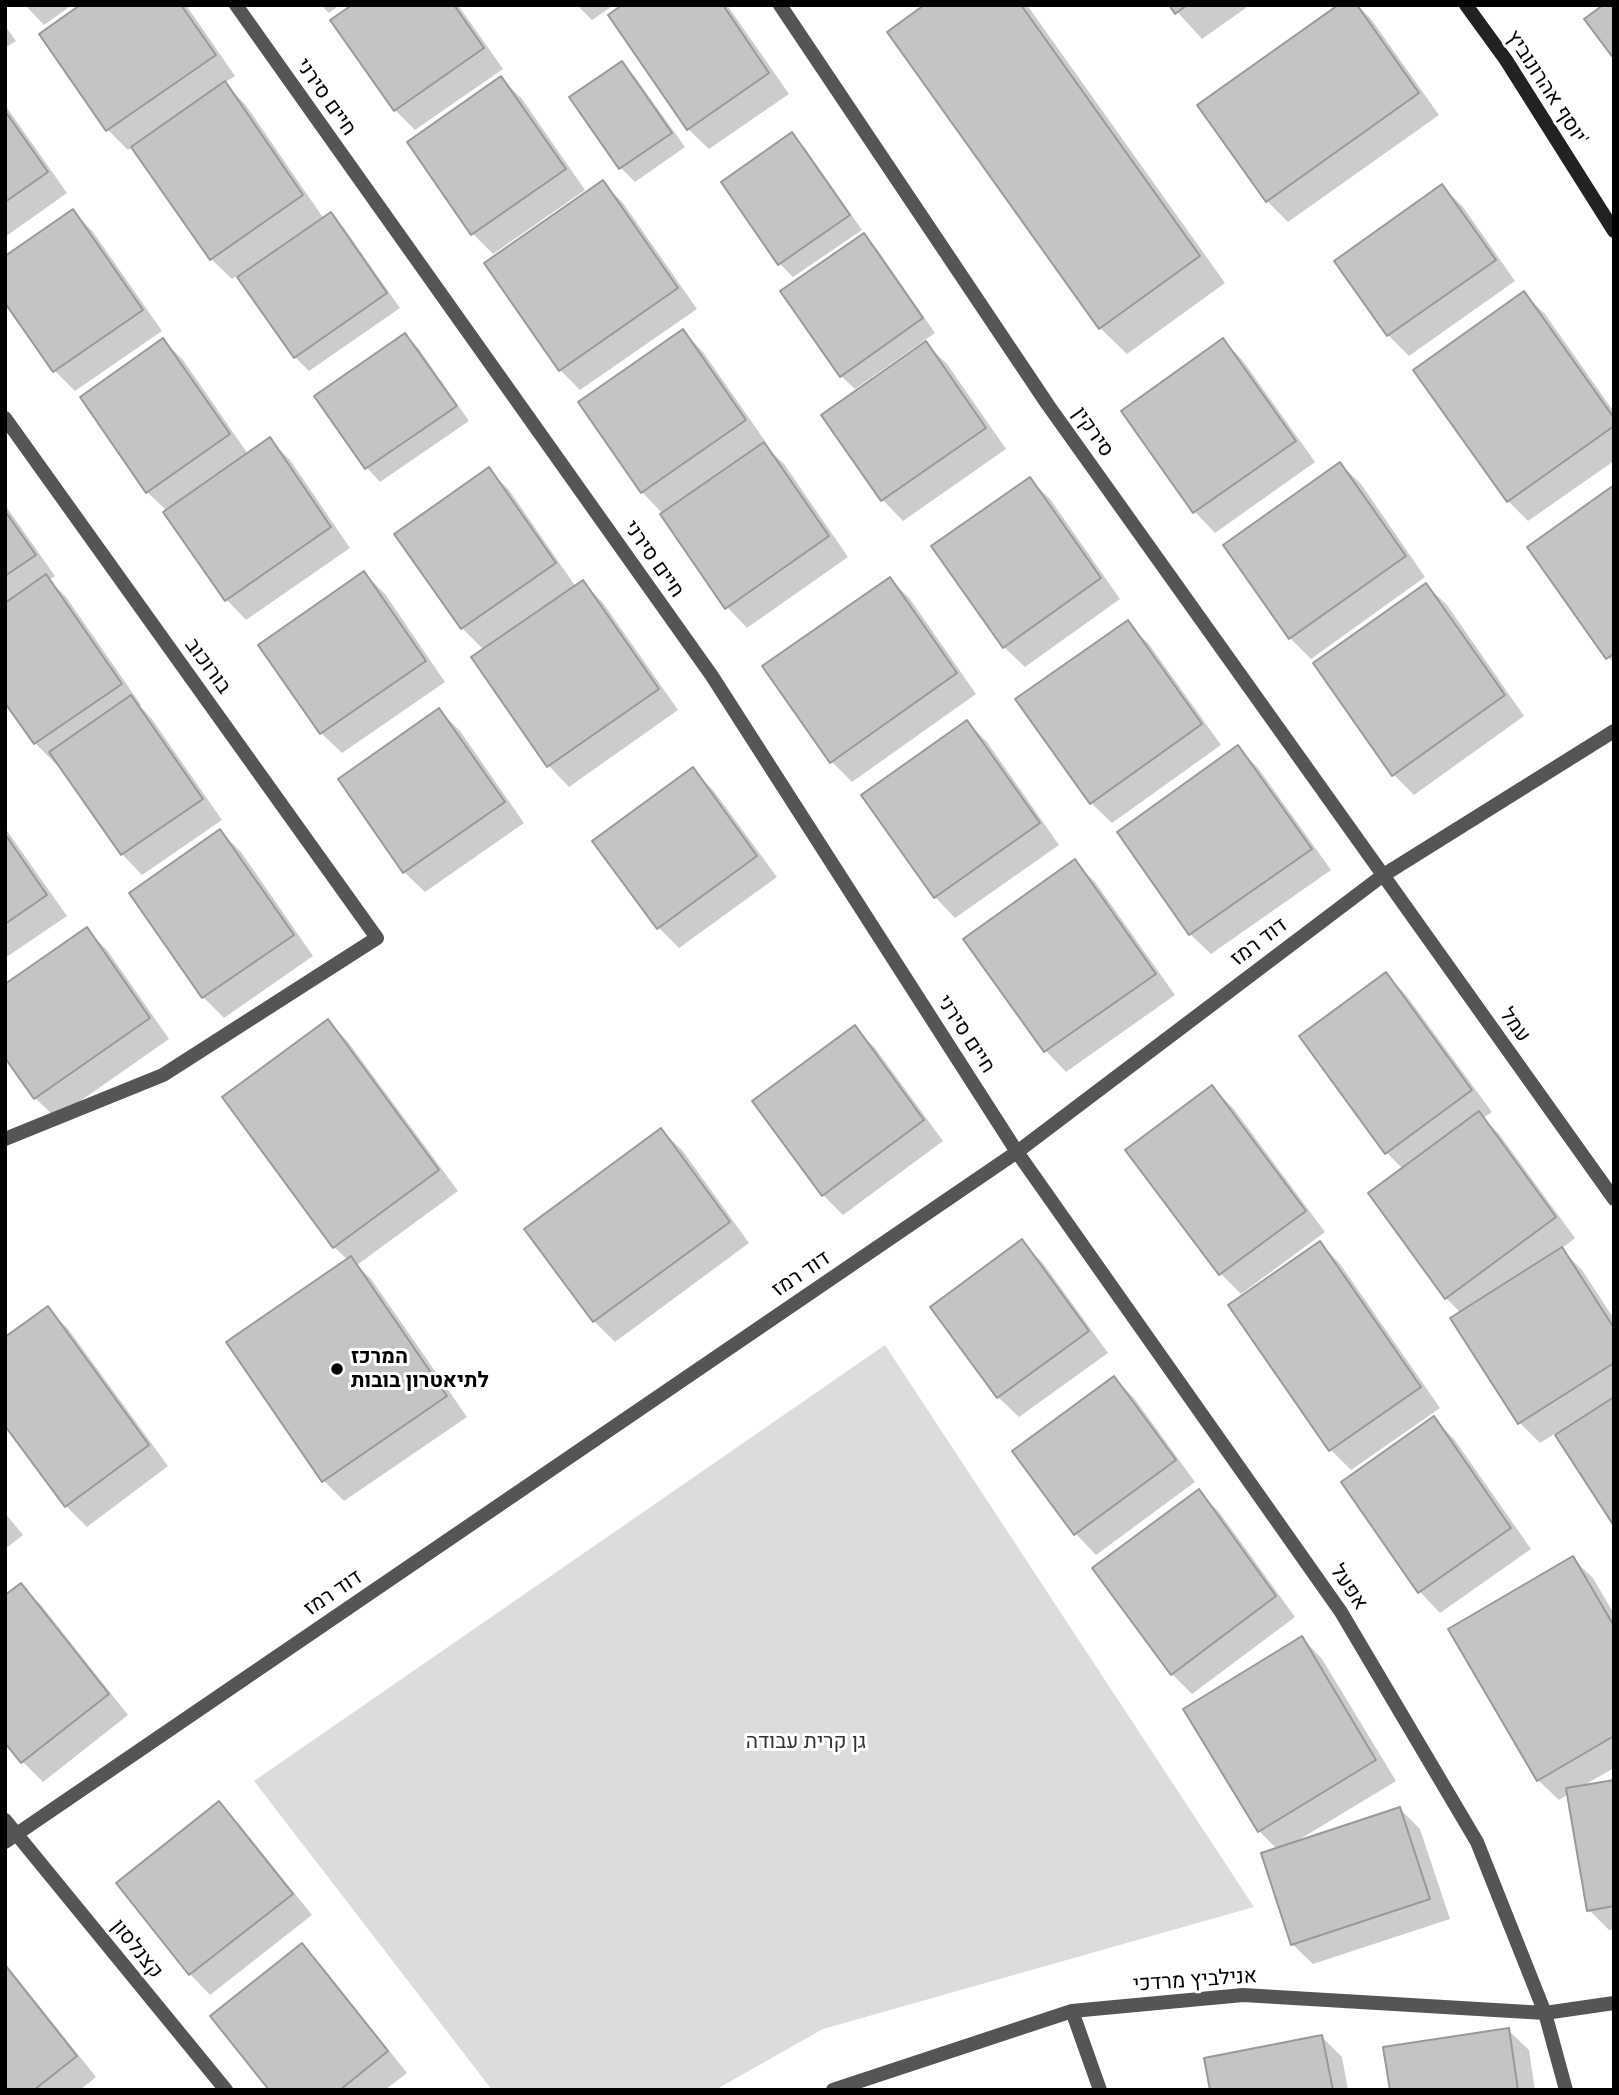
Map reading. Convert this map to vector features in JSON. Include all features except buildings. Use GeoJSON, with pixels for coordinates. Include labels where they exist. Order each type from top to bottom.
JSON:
{"type":"FeatureCollection","features":[{"type":"Feature","properties":{"kind":"street","name":"חיים סירני"},"geometry":{"type":"LineString","coordinates":[[236,5],[712,676],[1017,1152]]}},
{"type":"Feature","properties":{"kind":"street","name":"סירקין"},"geometry":{"type":"LineString","coordinates":[[780,5],[1048,405],[1382,876]]}},
{"type":"Feature","properties":{"kind":"street","name":"יוסף אהרונוביץ'"},"geometry":{"type":"LineString","coordinates":[[1466,5],[1506,60],[1614,231]]}},
{"type":"Feature","properties":{"kind":"street","name":"בורוכוב"},"geometry":{"type":"LineString","coordinates":[[5,418],[377,938],[163,1075],[5,1139]]}},
{"type":"Feature","properties":{"kind":"street","name":"דוד רמז"},"geometry":{"type":"LineString","coordinates":[[11,1838],[1017,1152],[1382,876],[1614,731]]}},
{"type":"Feature","properties":{"kind":"street","name":"עמל"},"geometry":{"type":"LineString","coordinates":[[1382,876],[1614,1199]]}},
{"type":"Feature","properties":{"kind":"street","name":"אפעל"},"geometry":{"type":"LineString","coordinates":[[1017,1152],[1342,1612],[1477,1842],[1545,2013],[1566,2090]]}},
{"type":"Feature","properties":{"kind":"street","name":"קצנלסון"},"geometry":{"type":"LineString","coordinates":[[5,1819],[11,1838],[226,2090]]}},
{"type":"Feature","properties":{"kind":"street","name":"אנילביץ מרדכי"},"geometry":{"type":"LineString","coordinates":[[834,2090],[1072,2011],[1243,1994],[1545,2013],[1614,2003]]}},
{"type":"Feature","properties":{"kind":"street"},"geometry":{"type":"LineString","coordinates":[[1072,2011],[1100,2090]]}},
{"type":"Feature","properties":{"kind":"green space","name":"גן קרית עבודה"},"geometry":{"type":"Polygon","coordinates":[[[885,1345],[1254,1907],[823,2029],[715,2090],[492,2090],[254,1781],[885,1345]]]}},
{"type":"Feature","properties":{"kind":"place","name":"המרכז לתיאטרון בובות"},"geometry":{"type":"Point","coordinates":[337,1369]}}]}
